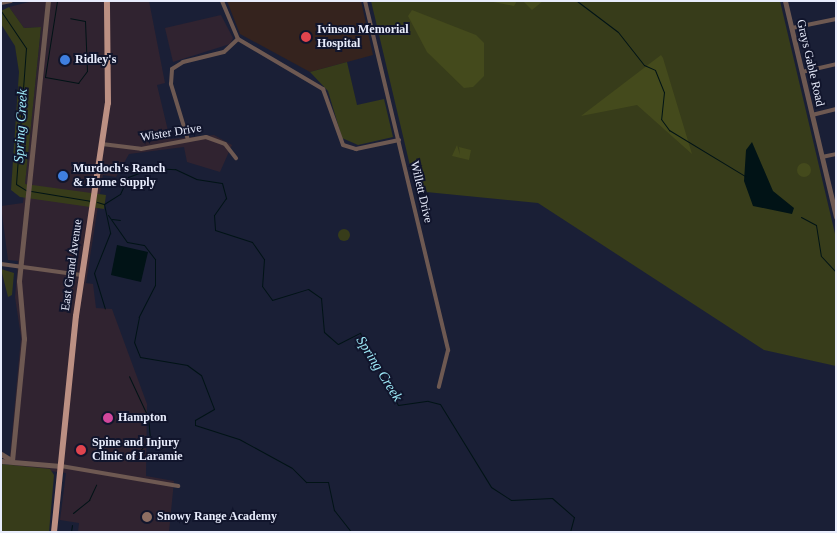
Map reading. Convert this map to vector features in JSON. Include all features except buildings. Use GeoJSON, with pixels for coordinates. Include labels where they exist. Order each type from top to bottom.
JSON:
{"type":"FeatureCollection","features":[{"type":"Feature","properties":{"kind":"main road","name":"East Grand Avenue"},"geometry":{"type":"LineString","coordinates":[[54,532],[82,275],[110,77],[107,1]]}},
{"type":"Feature","properties":{"kind":"street"},"geometry":{"type":"LineString","coordinates":[[1,3],[11,1]]}},
{"type":"Feature","properties":{"kind":"street"},"geometry":{"type":"LineString","coordinates":[[12,461],[24,339],[18,298],[48,1]]}},
{"type":"Feature","properties":{"kind":"street"},"geometry":{"type":"LineString","coordinates":[[222,1],[229,26],[238,39],[323,88],[337,136],[347,147],[356,149],[399,140]]}},
{"type":"Feature","properties":{"kind":"street","name":"Willett Drive"},"geometry":{"type":"LineString","coordinates":[[365,1],[448,350],[440,387]]}},
{"type":"Feature","properties":{"kind":"street","name":"Grays Gable Road"},"geometry":{"type":"LineString","coordinates":[[785,1],[822,158],[834,200],[836,217]]}},
{"type":"Feature","properties":{"kind":"street"},"geometry":{"type":"LineString","coordinates":[[792,28],[836,18]]}},
{"type":"Feature","properties":{"kind":"street"},"geometry":{"type":"LineString","coordinates":[[188,140],[171,84],[172,69],[183,62],[224,52],[238,39]]}},
{"type":"Feature","properties":{"kind":"street"},"geometry":{"type":"LineString","coordinates":[[802,72],[836,64]]}},
{"type":"Feature","properties":{"kind":"street"},"geometry":{"type":"LineString","coordinates":[[812,115],[836,109]]}},
{"type":"Feature","properties":{"kind":"street","name":"Wister Drive"},"geometry":{"type":"LineString","coordinates":[[102,144],[141,149],[188,140],[216,138],[236,158]]}},
{"type":"Feature","properties":{"kind":"street"},"geometry":{"type":"LineString","coordinates":[[822,158],[836,154]]}},
{"type":"Feature","properties":{"kind":"street"},"geometry":{"type":"LineString","coordinates":[[1,264],[82,275]]}},
{"type":"Feature","properties":{"kind":"street"},"geometry":{"type":"LineString","coordinates":[[1,454],[12,461]]}},
{"type":"Feature","properties":{"kind":"street"},"geometry":{"type":"LineString","coordinates":[[1,462],[12,461],[61,466],[178,486]]}},
{"type":"Feature","properties":{"kind":"shaded area"},"geometry":{"type":"Polygon","coordinates":[[[33,1],[149,1],[165,83],[157,85],[170,139],[214,135],[232,145],[220,172],[187,162],[184,147],[129,154],[116,177],[103,175],[86,283],[93,284],[96,308],[112,309],[147,404],[146,476],[174,481],[169,532],[78,532],[79,523],[60,520],[66,473],[9,466],[21,337],[15,297],[18,261],[8,260],[1,206],[23,203],[41,27],[24,28],[9,7],[33,1]]]}},
{"type":"Feature","properties":{"kind":"shaded area","name":"Ivinson Memorial Hospital"},"geometry":{"type":"Polygon","coordinates":[[[227,1],[361,1],[373,55],[310,72],[240,34],[227,1]]]}},
{"type":"Feature","properties":{"kind":"shaded area"},"geometry":{"type":"Polygon","coordinates":[[[221,15],[233,38],[230,44],[173,62],[165,28],[221,15]]]}},
{"type":"Feature","properties":{"kind":"shaded area"},"geometry":{"type":"Polygon","coordinates":[[[752,142],[773,191],[794,208],[792,214],[753,206],[744,181],[746,150],[752,142]]]}},
{"type":"Feature","properties":{"kind":"shaded area"},"geometry":{"type":"Polygon","coordinates":[[[117,245],[148,252],[141,282],[111,275],[117,245]]]}},
{"type":"Feature","properties":{"kind":"green space"},"geometry":{"type":"Polygon","coordinates":[[[371,1],[780,1],[836,238],[836,366],[764,350],[538,203],[416,191],[371,1]]]}},
{"type":"Feature","properties":{"kind":"green space"},"geometry":{"type":"Polygon","coordinates":[[[488,1],[517,1],[514,6],[488,1]]]}},
{"type":"Feature","properties":{"kind":"green space"},"geometry":{"type":"Polygon","coordinates":[[[523,1],[543,1],[532,10],[523,1]]]}},
{"type":"Feature","properties":{"kind":"green space"},"geometry":{"type":"Polygon","coordinates":[[[9,7],[24,28],[41,27],[25,184],[106,195],[104,209],[20,197],[11,190],[19,72],[15,46],[1,24],[1,11],[9,7]]]}},
{"type":"Feature","properties":{"kind":"green space"},"geometry":{"type":"Polygon","coordinates":[[[412,10],[476,35],[484,43],[484,76],[473,87],[464,88],[427,52],[408,16],[412,10]]]}},
{"type":"Feature","properties":{"kind":"green space"},"geometry":{"type":"Polygon","coordinates":[[[661,55],[692,154],[637,105],[581,116],[661,55]]]}},
{"type":"Feature","properties":{"kind":"green space"},"geometry":{"type":"Polygon","coordinates":[[[347,62],[357,105],[384,99],[393,137],[358,145],[342,138],[328,91],[310,72],[347,62]]]}},
{"type":"Feature","properties":{"kind":"green space"},"geometry":{"type":"Polygon","coordinates":[[[457,145],[460,155],[459,147],[471,150],[469,160],[452,156],[457,145]]]}},
{"type":"Feature","properties":{"kind":"green space"},"geometry":{"type":"Polygon","coordinates":[[[801,163],[807,163],[811,170],[807,177],[801,177],[797,173],[797,167],[801,163]]]}},
{"type":"Feature","properties":{"kind":"green space"},"geometry":{"type":"Polygon","coordinates":[[[342,229],[346,229],[350,235],[346,241],[342,241],[338,237],[338,233],[342,229]]]}},
{"type":"Feature","properties":{"kind":"green space"},"geometry":{"type":"Polygon","coordinates":[[[1,269],[14,273],[12,295],[8,297],[1,269]]]}},
{"type":"Feature","properties":{"kind":"green space"},"geometry":{"type":"Polygon","coordinates":[[[1,464],[50,469],[54,475],[49,532],[1,532],[1,464]]]}},
{"type":"Feature","properties":{"kind":"waterway"},"geometry":{"type":"LineString","coordinates":[[57,1],[45,77],[78,83],[87,71],[85,21],[70,18]]}},
{"type":"Feature","properties":{"kind":"waterway"},"geometry":{"type":"LineString","coordinates":[[577,1],[618,32],[644,65],[655,70],[664,92],[661,119],[669,130],[745,176]]}},
{"type":"Feature","properties":{"kind":"waterway","name":"Spring Creek"},"geometry":{"type":"LineString","coordinates":[[1,11],[26,48],[16,184],[27,191]]}},
{"type":"Feature","properties":{"kind":"waterway","name":"Spring Creek"},"geometry":{"type":"LineString","coordinates":[[97,202],[104,204],[120,194],[128,177],[153,168],[175,169],[196,179],[222,183],[226,198],[214,215],[215,230],[252,242],[264,259],[262,286],[272,300],[308,289],[321,298],[324,332],[338,344],[360,333],[398,405],[428,401],[440,404],[491,487],[511,500],[552,498],[574,517],[570,532]]}},
{"type":"Feature","properties":{"kind":"waterway","name":"Spring Creek"},"geometry":{"type":"LineString","coordinates":[[31,191],[91,201]]}},
{"type":"Feature","properties":{"kind":"waterway"},"geometry":{"type":"LineString","coordinates":[[104,204],[110,233],[94,273],[105,308]]}},
{"type":"Feature","properties":{"kind":"waterway"},"geometry":{"type":"LineString","coordinates":[[108,215],[127,242],[144,245],[155,259],[155,285],[139,317],[134,342],[140,357],[187,365],[201,375],[214,409],[195,420],[195,425],[239,439],[292,468],[306,482],[328,482],[334,510],[351,532]]}},
{"type":"Feature","properties":{"kind":"waterway"},"geometry":{"type":"LineString","coordinates":[[801,217],[816,225],[821,256],[836,272]]}},
{"type":"Feature","properties":{"kind":"waterway"},"geometry":{"type":"LineString","coordinates":[[112,219],[120,220]]}},
{"type":"Feature","properties":{"kind":"waterway"},"geometry":{"type":"LineString","coordinates":[[100,460],[137,454],[150,439],[148,417],[129,376]]}},
{"type":"Feature","properties":{"kind":"waterway"},"geometry":{"type":"LineString","coordinates":[[73,513],[89,500],[96,485]]}},
{"type":"Feature","properties":{"kind":"waterway"},"geometry":{"type":"LineString","coordinates":[[71,532],[72,525]]}},
{"type":"Feature","properties":{"kind":"place","name":"Ivinson Memorial Hospital"},"geometry":{"type":"Point","coordinates":[306,37]}},
{"type":"Feature","properties":{"kind":"place","name":"Ridley's"},"geometry":{"type":"Point","coordinates":[65,60]}},
{"type":"Feature","properties":{"kind":"place","name":"Murdoch's Ranch & Home Supply"},"geometry":{"type":"Point","coordinates":[63,176]}},
{"type":"Feature","properties":{"kind":"place","name":"Hampton"},"geometry":{"type":"Point","coordinates":[108,418]}},
{"type":"Feature","properties":{"kind":"place","name":"Spine and Injury Clinic of Laramie"},"geometry":{"type":"Point","coordinates":[81,450]}},
{"type":"Feature","properties":{"kind":"place","name":"Snowy Range Academy"},"geometry":{"type":"Point","coordinates":[147,517]}}]}
